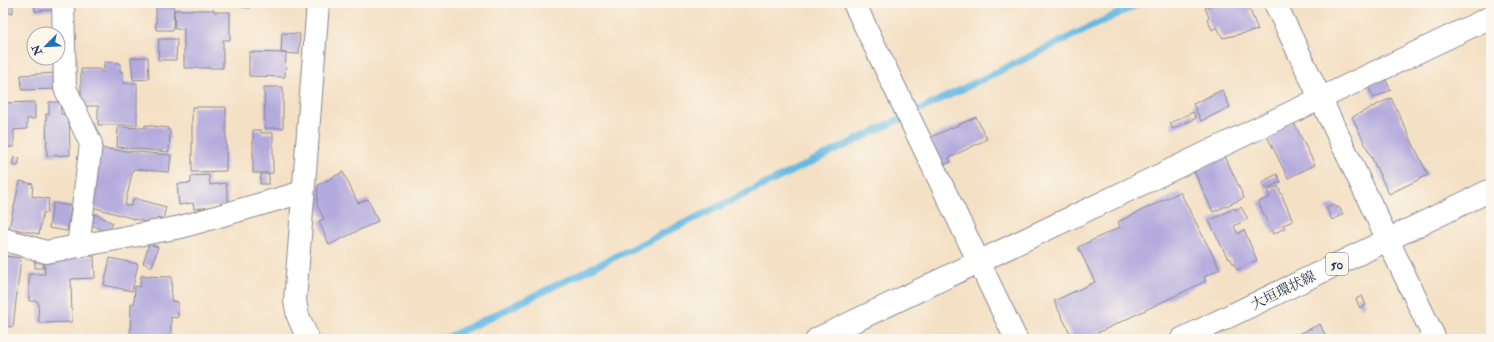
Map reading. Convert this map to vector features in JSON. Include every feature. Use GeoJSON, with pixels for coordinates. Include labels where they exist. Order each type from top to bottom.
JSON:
{"type":"FeatureCollection","features":[{"type":"Feature","properties":{"kind":"street"},"geometry":{"type":"LineString","coordinates":[[63,3],[65,88],[91,144],[78,246]]}},
{"type":"Feature","properties":{"kind":"street"},"geometry":{"type":"LineString","coordinates":[[308,339],[298,316],[295,301],[318,3]]}},
{"type":"Feature","properties":{"kind":"street"},"geometry":{"type":"LineString","coordinates":[[854,3],[1016,339]]}},
{"type":"Feature","properties":{"kind":"street"},"geometry":{"type":"LineString","coordinates":[[1275,3],[1435,339]]}},
{"type":"Feature","properties":{"kind":"street"},"geometry":{"type":"LineString","coordinates":[[817,339],[978,260],[1322,100],[1491,17]]}},
{"type":"Feature","properties":{"kind":"street","name":"大垣環状線"},"geometry":{"type":"LineString","coordinates":[[1182,339],[1491,190]]}},
{"type":"Feature","properties":{"kind":"street"},"geometry":{"type":"LineString","coordinates":[[3,239],[46,252],[181,227],[303,192]]}},
{"type":"Feature","properties":{"kind":"building"},"geometry":{"type":"Polygon","coordinates":[[[3,3],[13,3],[13,13],[5,13],[5,42],[3,42],[3,3]]]}},
{"type":"Feature","properties":{"kind":"building"},"geometry":{"type":"Polygon","coordinates":[[[34,3],[53,3],[54,10],[35,11],[34,3]]]}},
{"type":"Feature","properties":{"kind":"building"},"geometry":{"type":"Polygon","coordinates":[[[217,3],[250,3],[250,8],[217,3]]]}},
{"type":"Feature","properties":{"kind":"building"},"geometry":{"type":"Polygon","coordinates":[[[1217,3],[1247,3],[1258,30],[1223,38],[1217,27],[1212,30],[1207,19],[1209,17],[1205,8],[1217,3]]]}},
{"type":"Feature","properties":{"kind":"building"},"geometry":{"type":"Polygon","coordinates":[[[156,6],[174,6],[173,30],[156,30],[156,6]]]}},
{"type":"Feature","properties":{"kind":"building"},"geometry":{"type":"Polygon","coordinates":[[[174,10],[214,10],[214,12],[230,12],[230,40],[223,40],[223,68],[184,68],[184,29],[175,29],[174,10]]]}},
{"type":"Feature","properties":{"kind":"building"},"geometry":{"type":"Polygon","coordinates":[[[282,33],[300,34],[299,54],[281,53],[282,33]]]}},
{"type":"Feature","properties":{"kind":"building"},"geometry":{"type":"Polygon","coordinates":[[[159,39],[177,39],[176,60],[158,60],[159,39]]]}},
{"type":"Feature","properties":{"kind":"building"},"geometry":{"type":"Polygon","coordinates":[[[249,52],[286,53],[285,77],[249,76],[249,52]]]}},
{"type":"Feature","properties":{"kind":"building"},"geometry":{"type":"Polygon","coordinates":[[[148,57],[149,79],[133,80],[131,58],[148,57]]]}},
{"type":"Feature","properties":{"kind":"building"},"geometry":{"type":"Polygon","coordinates":[[[104,62],[120,63],[120,72],[123,72],[123,83],[137,83],[137,125],[98,125],[98,106],[81,106],[81,69],[101,69],[101,72],[104,72],[104,62]]]}},
{"type":"Feature","properties":{"kind":"building"},"geometry":{"type":"Polygon","coordinates":[[[57,73],[58,89],[22,90],[21,75],[57,73]]]}},
{"type":"Feature","properties":{"kind":"building"},"geometry":{"type":"Polygon","coordinates":[[[1384,77],[1391,90],[1374,98],[1367,85],[1384,77]]]}},
{"type":"Feature","properties":{"kind":"building"},"geometry":{"type":"Polygon","coordinates":[[[264,87],[283,87],[283,128],[265,128],[264,87]]]}},
{"type":"Feature","properties":{"kind":"building"},"geometry":{"type":"Polygon","coordinates":[[[1222,90],[1230,107],[1201,121],[1193,104],[1222,90]]]}},
{"type":"Feature","properties":{"kind":"building"},"geometry":{"type":"Polygon","coordinates":[[[1391,98],[1428,175],[1389,194],[1352,117],[1391,98]]]}},
{"type":"Feature","properties":{"kind":"building"},"geometry":{"type":"Polygon","coordinates":[[[35,102],[35,119],[27,119],[27,129],[14,130],[14,147],[3,147],[3,103],[35,102]]]}},
{"type":"Feature","properties":{"kind":"building"},"geometry":{"type":"Polygon","coordinates":[[[49,102],[60,102],[61,114],[69,114],[70,155],[47,156],[46,114],[49,114],[49,102]]]}},
{"type":"Feature","properties":{"kind":"building"},"geometry":{"type":"Polygon","coordinates":[[[192,107],[226,107],[226,171],[192,172],[192,107]]]}},
{"type":"Feature","properties":{"kind":"building"},"geometry":{"type":"Polygon","coordinates":[[[1193,112],[1196,118],[1173,129],[1170,123],[1193,112]]]}},
{"type":"Feature","properties":{"kind":"building"},"geometry":{"type":"Polygon","coordinates":[[[976,117],[987,139],[949,158],[951,162],[942,166],[929,138],[976,117]]]}},
{"type":"Feature","properties":{"kind":"building"},"geometry":{"type":"Polygon","coordinates":[[[1293,121],[1315,165],[1288,178],[1266,134],[1293,121]]]}},
{"type":"Feature","properties":{"kind":"building"},"geometry":{"type":"Polygon","coordinates":[[[145,125],[168,128],[167,130],[170,130],[169,152],[117,147],[118,127],[145,128],[145,125]]]}},
{"type":"Feature","properties":{"kind":"building"},"geometry":{"type":"Polygon","coordinates":[[[253,130],[261,130],[261,133],[273,133],[273,173],[253,173],[253,130]]]}},
{"type":"Feature","properties":{"kind":"building"},"geometry":{"type":"Polygon","coordinates":[[[95,148],[171,155],[169,172],[133,169],[125,205],[131,206],[134,198],[166,207],[163,219],[158,217],[156,225],[92,207],[95,148]]]}},
{"type":"Feature","properties":{"kind":"building"},"geometry":{"type":"Polygon","coordinates":[[[1225,156],[1244,198],[1213,212],[1194,171],[1225,156]]]}},
{"type":"Feature","properties":{"kind":"building"},"geometry":{"type":"Polygon","coordinates":[[[14,157],[20,158],[18,166],[12,165],[14,157]]]}},
{"type":"Feature","properties":{"kind":"building"},"geometry":{"type":"Polygon","coordinates":[[[343,172],[358,203],[368,199],[378,221],[329,245],[319,221],[324,219],[317,205],[318,185],[343,172]]]}},
{"type":"Feature","properties":{"kind":"building"},"geometry":{"type":"Polygon","coordinates":[[[261,174],[269,174],[269,184],[260,184],[261,174]]]}},
{"type":"Feature","properties":{"kind":"building"},"geometry":{"type":"Polygon","coordinates":[[[1277,174],[1281,182],[1266,189],[1262,182],[1277,174]]]}},
{"type":"Feature","properties":{"kind":"building"},"geometry":{"type":"Polygon","coordinates":[[[209,175],[210,185],[226,183],[229,205],[194,209],[193,203],[179,205],[177,184],[191,183],[191,176],[209,175]]]}},
{"type":"Feature","properties":{"kind":"building"},"geometry":{"type":"Polygon","coordinates":[[[20,181],[33,184],[32,196],[49,199],[47,213],[43,213],[39,234],[9,228],[20,181]]]}},
{"type":"Feature","properties":{"kind":"building"},"geometry":{"type":"Polygon","coordinates":[[[1278,186],[1293,221],[1283,225],[1285,228],[1273,234],[1258,202],[1270,197],[1267,191],[1278,186]]]}},
{"type":"Feature","properties":{"kind":"building"},"geometry":{"type":"Polygon","coordinates":[[[1180,192],[1220,269],[1204,277],[1206,281],[1085,339],[1073,339],[1054,301],[1095,282],[1078,247],[1120,227],[1118,222],[1180,192]]]}},
{"type":"Feature","properties":{"kind":"building"},"geometry":{"type":"Polygon","coordinates":[[[53,203],[71,206],[67,231],[49,228],[53,203]]]}},
{"type":"Feature","properties":{"kind":"building"},"geometry":{"type":"Polygon","coordinates":[[[1334,204],[1337,208],[1339,207],[1343,214],[1332,220],[1326,207],[1334,204]]]}},
{"type":"Feature","properties":{"kind":"building"},"geometry":{"type":"Polygon","coordinates":[[[1241,207],[1248,219],[1234,226],[1238,234],[1244,230],[1257,260],[1237,270],[1230,258],[1228,259],[1209,221],[1235,208],[1235,210],[1241,207]]]}},
{"type":"Feature","properties":{"kind":"building"},"geometry":{"type":"Polygon","coordinates":[[[95,214],[113,223],[108,233],[90,224],[95,214]]]}},
{"type":"Feature","properties":{"kind":"building"},"geometry":{"type":"Polygon","coordinates":[[[149,244],[158,247],[152,267],[143,263],[149,244]]]}},
{"type":"Feature","properties":{"kind":"building"},"geometry":{"type":"Polygon","coordinates":[[[5,256],[21,258],[13,327],[3,326],[3,265],[5,265],[5,256]]]}},
{"type":"Feature","properties":{"kind":"building"},"geometry":{"type":"Polygon","coordinates":[[[94,256],[95,278],[71,279],[72,322],[39,323],[38,301],[29,301],[29,274],[45,274],[44,259],[94,256]]]}},
{"type":"Feature","properties":{"kind":"building"},"geometry":{"type":"Polygon","coordinates":[[[35,258],[43,258],[43,268],[35,268],[35,258]]]}},
{"type":"Feature","properties":{"kind":"building"},"geometry":{"type":"Polygon","coordinates":[[[110,258],[138,264],[132,291],[104,285],[110,258]]]}},
{"type":"Feature","properties":{"kind":"building"},"geometry":{"type":"Polygon","coordinates":[[[141,276],[172,277],[171,301],[178,302],[178,318],[171,317],[171,339],[130,339],[131,304],[134,304],[135,286],[140,287],[141,276]]]}},
{"type":"Feature","properties":{"kind":"building"},"geometry":{"type":"Polygon","coordinates":[[[1362,296],[1366,305],[1360,308],[1356,299],[1362,296]]]}},
{"type":"Feature","properties":{"kind":"building"},"geometry":{"type":"Polygon","coordinates":[[[1320,324],[1327,339],[1297,339],[1295,336],[1320,324]]]}},
{"type":"Feature","properties":{"kind":"waterway"},"geometry":{"type":"LineString","coordinates":[[445,339],[1140,3]]}}]}
